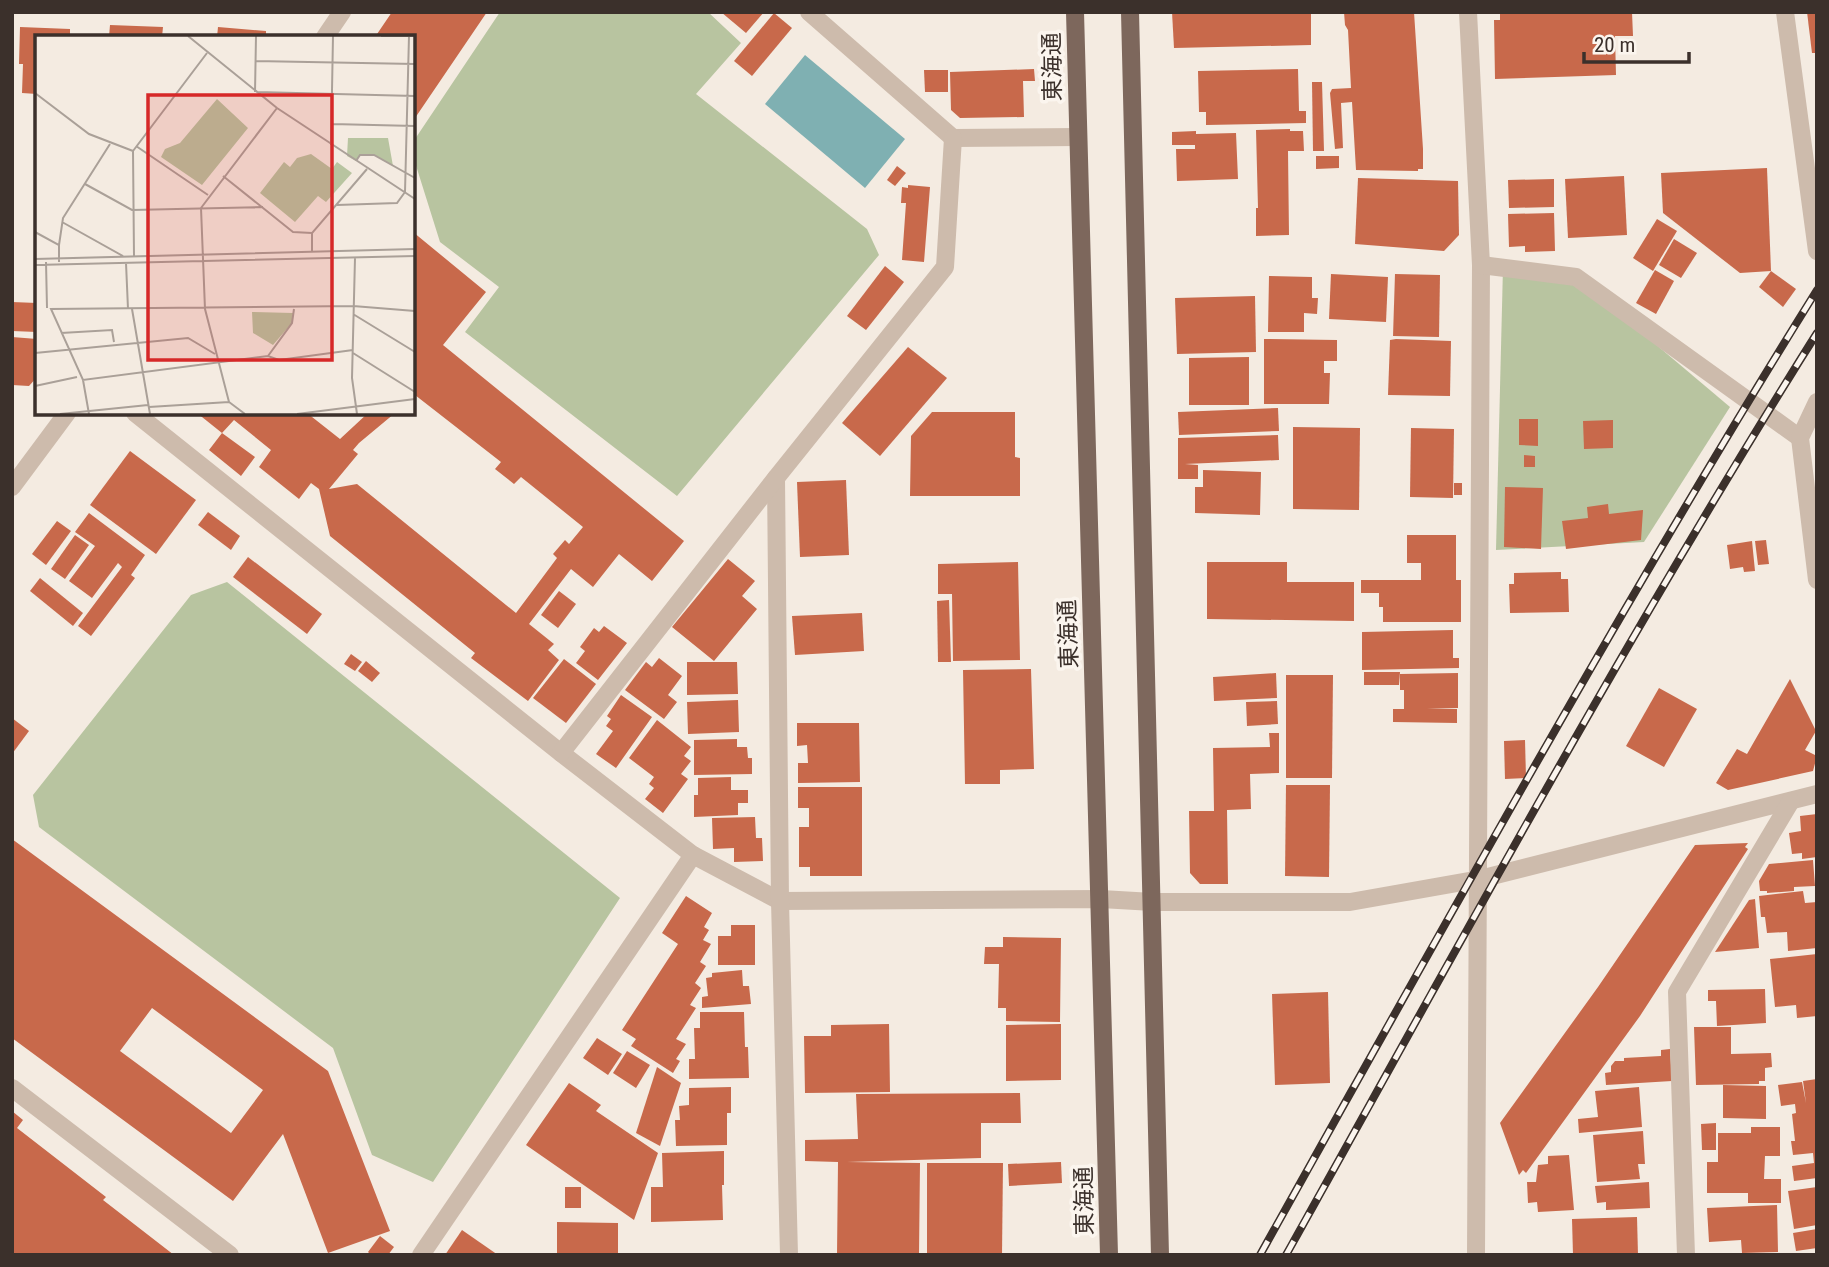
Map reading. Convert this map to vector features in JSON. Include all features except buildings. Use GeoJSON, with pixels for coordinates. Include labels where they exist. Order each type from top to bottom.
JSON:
{"type":"FeatureCollection","features":[{"type":"Feature","properties":{"kind":"main road","name":"東海通"},"geometry":{"type":"LineString","coordinates":[[1075,12],[1109,1255]]}},
{"type":"Feature","properties":{"kind":"main road"},"geometry":{"type":"LineString","coordinates":[[1130,12],[1160,1255]]}},
{"type":"Feature","properties":{"kind":"street"},"geometry":{"type":"LineString","coordinates":[[326,35],[342,12]]}},
{"type":"Feature","properties":{"kind":"street"},"geometry":{"type":"LineString","coordinates":[[809,12],[953,138],[1078,137]]}},
{"type":"Feature","properties":{"kind":"street"},"geometry":{"type":"LineString","coordinates":[[1468,12],[1481,265],[1480,879],[1476,1255]]}},
{"type":"Feature","properties":{"kind":"street"},"geometry":{"type":"LineString","coordinates":[[1785,12],[1817,251]]}},
{"type":"Feature","properties":{"kind":"street"},"geometry":{"type":"LineString","coordinates":[[561,753],[945,267],[953,138]]}},
{"type":"Feature","properties":{"kind":"street"},"geometry":{"type":"LineString","coordinates":[[1481,265],[1576,276],[1800,438]]}},
{"type":"Feature","properties":{"kind":"street"},"geometry":{"type":"LineString","coordinates":[[1817,402],[1800,438],[1817,580]]}},
{"type":"Feature","properties":{"kind":"street"},"geometry":{"type":"LineString","coordinates":[[12,487],[66,415]]}},
{"type":"Feature","properties":{"kind":"street"},"geometry":{"type":"LineString","coordinates":[[138,415],[693,855],[780,901],[1101,899],[1153,902],[1350,902],[1480,879],[1817,794]]}},
{"type":"Feature","properties":{"kind":"street"},"geometry":{"type":"LineString","coordinates":[[776,478],[780,901],[789,1255]]}},
{"type":"Feature","properties":{"kind":"street"},"geometry":{"type":"LineString","coordinates":[[1686,1255],[1677,992],[1791,801]]}},
{"type":"Feature","properties":{"kind":"street"},"geometry":{"type":"LineString","coordinates":[[421,1255],[693,855]]}},
{"type":"Feature","properties":{"kind":"street"},"geometry":{"type":"LineString","coordinates":[[12,1088],[230,1255]]}},
{"type":"Feature","properties":{"kind":"green space"},"geometry":{"type":"Polygon","coordinates":[[[500,12],[708,12],[741,43],[696,94],[867,229],[879,255],[677,496],[465,332],[499,287],[440,242],[415,162],[415,139],[500,12]]]}},
{"type":"Feature","properties":{"kind":"green space"},"geometry":{"type":"Polygon","coordinates":[[[1503,267],[1576,277],[1730,407],[1644,542],[1496,550],[1503,267]]]}},
{"type":"Feature","properties":{"kind":"green space"},"geometry":{"type":"Polygon","coordinates":[[[227,582],[620,898],[433,1182],[372,1155],[333,1048],[39,827],[33,795],[191,595],[227,582]]]}},
{"type":"Feature","properties":{"kind":"water"},"geometry":{"type":"Polygon","coordinates":[[[805,55],[905,139],[865,188],[765,104],[805,55]]]}},
{"type":"Feature","properties":{"kind":"railway"},"geometry":{"type":"LineString","coordinates":[[1260,1255],[1602,648],[1817,290]]}},
{"type":"Feature","properties":{"kind":"railway"},"geometry":{"type":"LineString","coordinates":[[1286,1255],[1612,675],[1817,333]]}}]}
